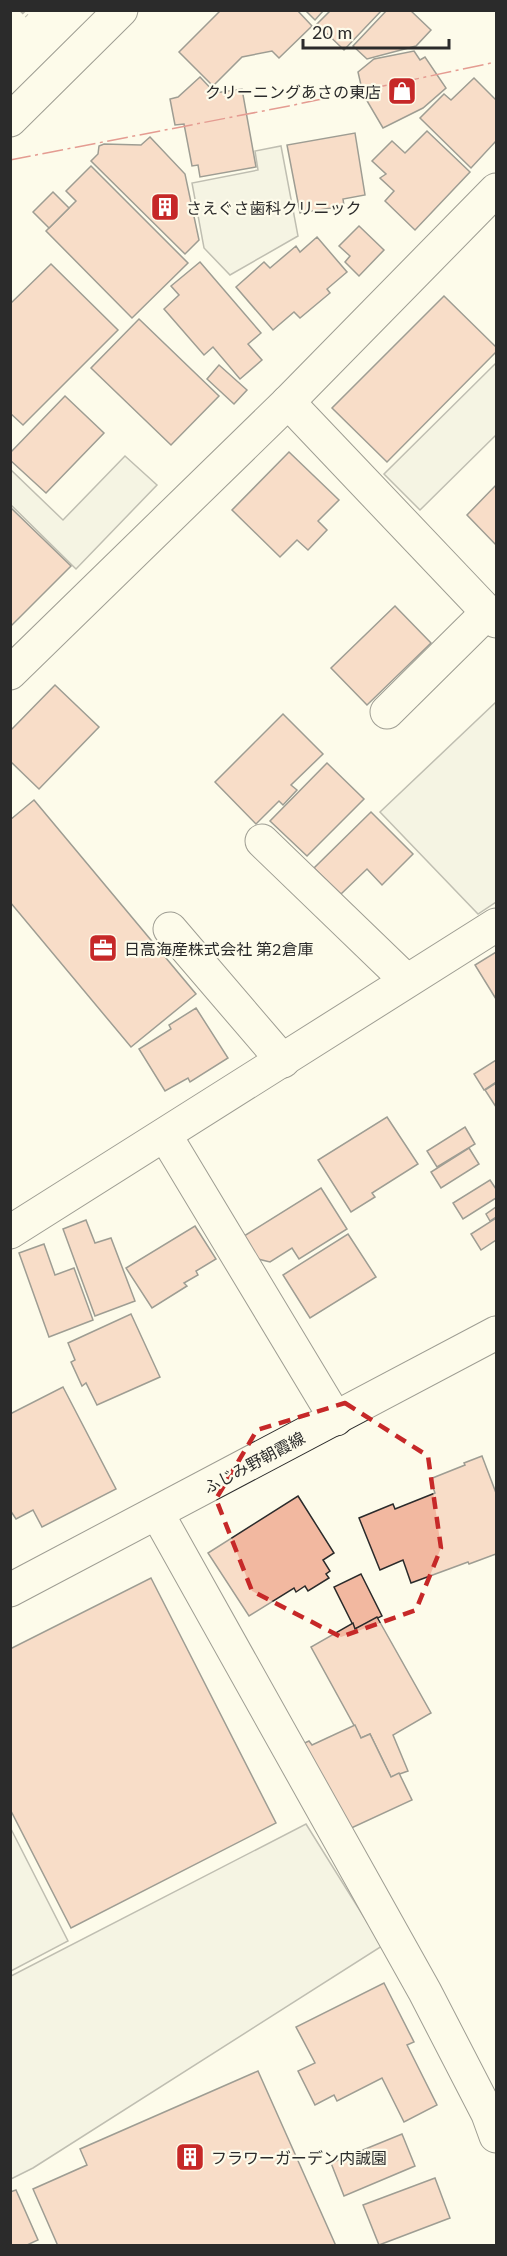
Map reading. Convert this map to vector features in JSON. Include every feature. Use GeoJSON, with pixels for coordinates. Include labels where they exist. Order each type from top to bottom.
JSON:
{"type":"FeatureCollection","features":[{"type":"Feature","properties":{"kind":"street"},"geometry":{"type":"LineString","coordinates":[[10,120],[121,10]]}},
{"type":"Feature","properties":{"kind":"street"},"geometry":{"type":"LineString","coordinates":[[10,673],[288,402],[496,190]]}},
{"type":"Feature","properties":{"kind":"street"},"geometry":{"type":"LineString","coordinates":[[288,402],[492,616],[387,712]]}},
{"type":"Feature","properties":{"kind":"street"},"geometry":{"type":"LineString","coordinates":[[262,841],[406,980]]}},
{"type":"Feature","properties":{"kind":"street"},"geometry":{"type":"LineString","coordinates":[[10,1232],[496,925]]}},
{"type":"Feature","properties":{"kind":"street"},"geometry":{"type":"LineString","coordinates":[[170,929],[283,1061]]}},
{"type":"Feature","properties":{"kind":"street"},"geometry":{"type":"LineString","coordinates":[[165,1135],[336,1419]]}},
{"type":"Feature","properties":{"kind":"street","name":"ふじみ野朝霞線"},"geometry":{"type":"LineString","coordinates":[[15,1580],[157,1513],[496,1333]]}},
{"type":"Feature","properties":{"kind":"street"},"geometry":{"type":"LineString","coordinates":[[157,1513],[425,1992],[488,2114],[496,2136]]}},
{"type":"Feature","properties":{"kind":"path"},"geometry":{"type":"LineString","coordinates":[[21,10],[27,16]]}},
{"type":"Feature","properties":{"kind":"highlighted area"},"geometry":{"type":"Polygon","coordinates":[[[345,1403],[428,1456],[441,1548],[416,1610],[341,1637],[252,1591],[216,1499],[257,1430],[345,1403]]]}},
{"type":"Feature","properties":{"kind":"shaded area"},"geometry":{"type":"Polygon","coordinates":[[[281,146],[298,236],[230,275],[204,248],[192,183],[258,170],[255,151],[281,146]]]}},
{"type":"Feature","properties":{"kind":"shaded area"},"geometry":{"type":"Polygon","coordinates":[[[496,363],[496,435],[420,510],[384,474],[496,363]]]}},
{"type":"Feature","properties":{"kind":"shaded area"},"geometry":{"type":"Polygon","coordinates":[[[125,456],[157,485],[76,569],[11,505],[11,470],[63,520],[125,456]]]}},
{"type":"Feature","properties":{"kind":"shaded area"},"geometry":{"type":"Polygon","coordinates":[[[496,702],[496,902],[478,914],[380,812],[496,702]]]}},
{"type":"Feature","properties":{"kind":"shaded area"},"geometry":{"type":"Polygon","coordinates":[[[306,1824],[382,1946],[33,2168],[11,2179],[11,1976],[306,1824]]]}},
{"type":"Feature","properties":{"kind":"shaded area"},"geometry":{"type":"Polygon","coordinates":[[[10,1827],[68,1941],[11,1971],[10,1971],[10,1827]]]}},
{"type":"Feature","properties":{"kind":"building"},"geometry":{"type":"Polygon","coordinates":[[[221,10],[297,10],[312,26],[279,58],[272,51],[242,57],[213,86],[179,52],[221,10]]]}},
{"type":"Feature","properties":{"kind":"building"},"geometry":{"type":"Polygon","coordinates":[[[305,10],[324,10],[315,20],[305,10]]]}},
{"type":"Feature","properties":{"kind":"building"},"geometry":{"type":"Polygon","coordinates":[[[331,10],[382,10],[344,50],[317,24],[331,10]]]}},
{"type":"Feature","properties":{"kind":"building"},"geometry":{"type":"Polygon","coordinates":[[[387,10],[410,10],[431,30],[416,46],[367,59],[353,46],[387,10]]]}},
{"type":"Feature","properties":{"kind":"building","name":"クリーニングあさの東店"},"geometry":{"type":"Polygon","coordinates":[[[414,51],[420,60],[425,57],[446,88],[423,108],[383,128],[363,94],[358,72],[374,59],[414,51]]]}},
{"type":"Feature","properties":{"kind":"building"},"geometry":{"type":"Polygon","coordinates":[[[200,77],[215,93],[242,89],[256,167],[200,177],[198,165],[192,166],[184,124],[175,125],[170,99],[178,97],[200,77]]]}},
{"type":"Feature","properties":{"kind":"building"},"geometry":{"type":"Polygon","coordinates":[[[474,78],[496,100],[496,141],[471,168],[420,118],[444,94],[451,100],[474,78]]]}},
{"type":"Feature","properties":{"kind":"building"},"geometry":{"type":"Polygon","coordinates":[[[427,131],[470,172],[415,230],[385,201],[394,191],[380,178],[386,174],[372,161],[392,141],[405,153],[427,131]]]}},
{"type":"Feature","properties":{"kind":"building"},"geometry":{"type":"Polygon","coordinates":[[[355,133],[365,195],[343,199],[344,206],[300,213],[287,145],[355,133]]]}},
{"type":"Feature","properties":{"kind":"building","name":"さえぐさ歯科クリニック"},"geometry":{"type":"Polygon","coordinates":[[[150,137],[185,174],[199,240],[185,254],[91,161],[98,154],[99,146],[104,144],[141,145],[150,137]]]}},
{"type":"Feature","properties":{"kind":"building"},"geometry":{"type":"Polygon","coordinates":[[[91,166],[188,263],[132,318],[46,231],[76,201],[66,191],[91,166]]]}},
{"type":"Feature","properties":{"kind":"building"},"geometry":{"type":"Polygon","coordinates":[[[53,192],[69,208],[49,228],[33,212],[53,192]]]}},
{"type":"Feature","properties":{"kind":"building"},"geometry":{"type":"Polygon","coordinates":[[[359,226],[384,250],[359,276],[345,262],[350,256],[339,246],[359,226]]]}},
{"type":"Feature","properties":{"kind":"building"},"geometry":{"type":"Polygon","coordinates":[[[317,237],[347,272],[327,289],[330,293],[300,318],[294,312],[273,330],[236,287],[264,262],[270,268],[296,246],[300,252],[317,237]]]}},
{"type":"Feature","properties":{"kind":"building"},"geometry":{"type":"Polygon","coordinates":[[[200,262],[261,333],[248,344],[262,360],[240,379],[213,347],[204,355],[164,309],[179,295],[171,286],[200,262]]]}},
{"type":"Feature","properties":{"kind":"building"},"geometry":{"type":"Polygon","coordinates":[[[51,264],[118,330],[23,425],[10,413],[10,304],[51,264]]]}},
{"type":"Feature","properties":{"kind":"building"},"geometry":{"type":"Polygon","coordinates":[[[444,296],[496,347],[496,352],[387,462],[332,408],[444,296]]]}},
{"type":"Feature","properties":{"kind":"building"},"geometry":{"type":"Polygon","coordinates":[[[139,319],[219,396],[171,445],[91,368],[139,319]]]}},
{"type":"Feature","properties":{"kind":"building"},"geometry":{"type":"Polygon","coordinates":[[[219,365],[247,390],[234,404],[207,379],[219,365]]]}},
{"type":"Feature","properties":{"kind":"building"},"geometry":{"type":"Polygon","coordinates":[[[65,396],[104,433],[46,493],[10,460],[10,453],[65,396]]]}},
{"type":"Feature","properties":{"kind":"building"},"geometry":{"type":"Polygon","coordinates":[[[289,452],[339,500],[318,521],[327,530],[308,550],[297,540],[280,557],[232,510],[289,452]]]}},
{"type":"Feature","properties":{"kind":"building"},"geometry":{"type":"Polygon","coordinates":[[[496,485],[496,545],[467,515],[496,485]]]}},
{"type":"Feature","properties":{"kind":"building"},"geometry":{"type":"Polygon","coordinates":[[[10,507],[71,566],[10,627],[10,507]]]}},
{"type":"Feature","properties":{"kind":"building"},"geometry":{"type":"Polygon","coordinates":[[[395,606],[431,643],[367,705],[331,668],[395,606]]]}},
{"type":"Feature","properties":{"kind":"building"},"geometry":{"type":"Polygon","coordinates":[[[55,685],[99,727],[39,789],[10,761],[10,731],[55,685]]]}},
{"type":"Feature","properties":{"kind":"building"},"geometry":{"type":"Polygon","coordinates":[[[283,714],[323,754],[291,785],[297,790],[283,805],[279,801],[256,824],[215,782],[283,714]]]}},
{"type":"Feature","properties":{"kind":"building"},"geometry":{"type":"Polygon","coordinates":[[[327,763],[364,799],[307,856],[270,821],[327,763]]]}},
{"type":"Feature","properties":{"kind":"building","name":"日高海産株式会社 第2倉庫"},"geometry":{"type":"Polygon","coordinates":[[[34,800],[196,994],[131,1047],[10,902],[10,820],[34,800]]]}},
{"type":"Feature","properties":{"kind":"building"},"geometry":{"type":"Polygon","coordinates":[[[371,812],[413,854],[382,885],[367,869],[341,894],[314,868],[371,812]]]}},
{"type":"Feature","properties":{"kind":"building"},"geometry":{"type":"Polygon","coordinates":[[[496,952],[496,999],[475,965],[496,952]]]}},
{"type":"Feature","properties":{"kind":"building"},"geometry":{"type":"Polygon","coordinates":[[[196,1008],[228,1058],[190,1082],[188,1078],[165,1091],[139,1049],[171,1029],[169,1025],[196,1008]]]}},
{"type":"Feature","properties":{"kind":"building"},"geometry":{"type":"Polygon","coordinates":[[[496,1060],[496,1082],[484,1090],[474,1074],[496,1060]]]}},
{"type":"Feature","properties":{"kind":"building"},"geometry":{"type":"Polygon","coordinates":[[[496,1083],[496,1107],[485,1090],[496,1083]]]}},
{"type":"Feature","properties":{"kind":"building"},"geometry":{"type":"Polygon","coordinates":[[[387,1117],[418,1164],[372,1193],[375,1197],[351,1212],[318,1160],[387,1117]]]}},
{"type":"Feature","properties":{"kind":"building"},"geometry":{"type":"Polygon","coordinates":[[[465,1127],[475,1144],[437,1167],[427,1151],[465,1127]]]}},
{"type":"Feature","properties":{"kind":"building"},"geometry":{"type":"Polygon","coordinates":[[[469,1148],[479,1164],[441,1188],[431,1172],[469,1148]]]}},
{"type":"Feature","properties":{"kind":"building"},"geometry":{"type":"Polygon","coordinates":[[[490,1180],[496,1189],[496,1198],[463,1219],[453,1203],[490,1180]]]}},
{"type":"Feature","properties":{"kind":"building"},"geometry":{"type":"Polygon","coordinates":[[[321,1188],[347,1229],[299,1259],[292,1248],[270,1262],[258,1259],[244,1236],[321,1188]]]}},
{"type":"Feature","properties":{"kind":"building"},"geometry":{"type":"Polygon","coordinates":[[[496,1207],[496,1217],[490,1221],[486,1214],[496,1207]]]}},
{"type":"Feature","properties":{"kind":"building"},"geometry":{"type":"Polygon","coordinates":[[[496,1218],[496,1240],[481,1250],[471,1234],[496,1218]]]}},
{"type":"Feature","properties":{"kind":"building"},"geometry":{"type":"Polygon","coordinates":[[[86,1220],[95,1243],[111,1238],[135,1301],[95,1316],[63,1229],[86,1220]]]}},
{"type":"Feature","properties":{"kind":"building"},"geometry":{"type":"Polygon","coordinates":[[[195,1226],[216,1259],[196,1271],[198,1275],[184,1283],[187,1286],[152,1308],[126,1268],[195,1226]]]}},
{"type":"Feature","properties":{"kind":"building"},"geometry":{"type":"Polygon","coordinates":[[[348,1234],[376,1277],[310,1318],[283,1275],[348,1234]]]}},
{"type":"Feature","properties":{"kind":"building"},"geometry":{"type":"Polygon","coordinates":[[[44,1244],[55,1275],[74,1268],[93,1320],[49,1337],[19,1253],[44,1244]]]}},
{"type":"Feature","properties":{"kind":"building"},"geometry":{"type":"Polygon","coordinates":[[[131,1314],[160,1377],[97,1405],[86,1383],[82,1386],[71,1362],[75,1360],[68,1343],[131,1314]]]}},
{"type":"Feature","properties":{"kind":"building"},"geometry":{"type":"Polygon","coordinates":[[[63,1387],[116,1489],[42,1527],[33,1510],[16,1519],[10,1510],[10,1414],[63,1387]]]}},
{"type":"Feature","properties":{"kind":"building"},"geometry":{"type":"Polygon","coordinates":[[[482,1456],[496,1493],[496,1554],[411,1583],[403,1560],[380,1570],[359,1518],[393,1504],[395,1509],[435,1493],[430,1479],[482,1456]]]}},
{"type":"Feature","properties":{"kind":"building"},"geometry":{"type":"Polygon","coordinates":[[[298,1496],[334,1553],[323,1560],[330,1571],[326,1574],[329,1578],[308,1591],[305,1586],[296,1592],[294,1588],[249,1616],[208,1553],[298,1496]]]}},
{"type":"Feature","properties":{"kind":"building"},"geometry":{"type":"Polygon","coordinates":[[[361,1574],[382,1616],[355,1629],[334,1587],[361,1574]]]}},
{"type":"Feature","properties":{"kind":"building"},"geometry":{"type":"Polygon","coordinates":[[[151,1578],[276,1823],[71,1928],[10,1809],[10,1649],[151,1578]]]}},
{"type":"Feature","properties":{"kind":"building"},"geometry":{"type":"Polygon","coordinates":[[[377,1617],[431,1713],[393,1735],[408,1771],[391,1777],[370,1734],[361,1738],[311,1647],[353,1623],[355,1629],[377,1617]]]}},
{"type":"Feature","properties":{"kind":"building"},"geometry":{"type":"Polygon","coordinates":[[[355,1725],[361,1738],[370,1734],[391,1777],[399,1773],[412,1800],[347,1830],[300,1745],[309,1741],[312,1745],[355,1725]]]}},
{"type":"Feature","properties":{"kind":"building"},"geometry":{"type":"Polygon","coordinates":[[[384,1983],[414,2042],[407,2045],[437,2105],[404,2122],[382,2078],[337,2101],[334,2095],[315,2105],[298,2071],[315,2063],[296,2027],[384,1983]]]}},
{"type":"Feature","properties":{"kind":"building","name":"フラワーガーデン内誠園"},"geometry":{"type":"Polygon","coordinates":[[[258,2071],[336,2246],[58,2246],[33,2189],[87,2165],[80,2149],[258,2071]]]}},
{"type":"Feature","properties":{"kind":"building"},"geometry":{"type":"Polygon","coordinates":[[[402,2134],[415,2166],[344,2196],[331,2163],[402,2134]]]}},
{"type":"Feature","properties":{"kind":"building"},"geometry":{"type":"Polygon","coordinates":[[[435,2178],[450,2218],[379,2245],[363,2205],[435,2178]]]}},
{"type":"Feature","properties":{"kind":"building"},"geometry":{"type":"Polygon","coordinates":[[[16,2190],[38,2240],[25,2246],[10,2246],[10,2192],[16,2190]]]}},
{"type":"Feature","properties":{"kind":"power"},"geometry":{"type":"LineString","coordinates":[[10,160],[289,106],[496,62]]}},
{"type":"Feature","properties":{"kind":"place","name":"クリーニングあさの東店"},"geometry":{"type":"Point","coordinates":[402,91]}},
{"type":"Feature","properties":{"kind":"place","name":"さえぐさ歯科クリニック"},"geometry":{"type":"Point","coordinates":[165,207]}},
{"type":"Feature","properties":{"kind":"place","name":"日高海産株式会社 第2倉庫"},"geometry":{"type":"Point","coordinates":[103,948]}},
{"type":"Feature","properties":{"kind":"place","name":"フラワーガーデン内誠園"},"geometry":{"type":"Point","coordinates":[190,2157]}}]}
